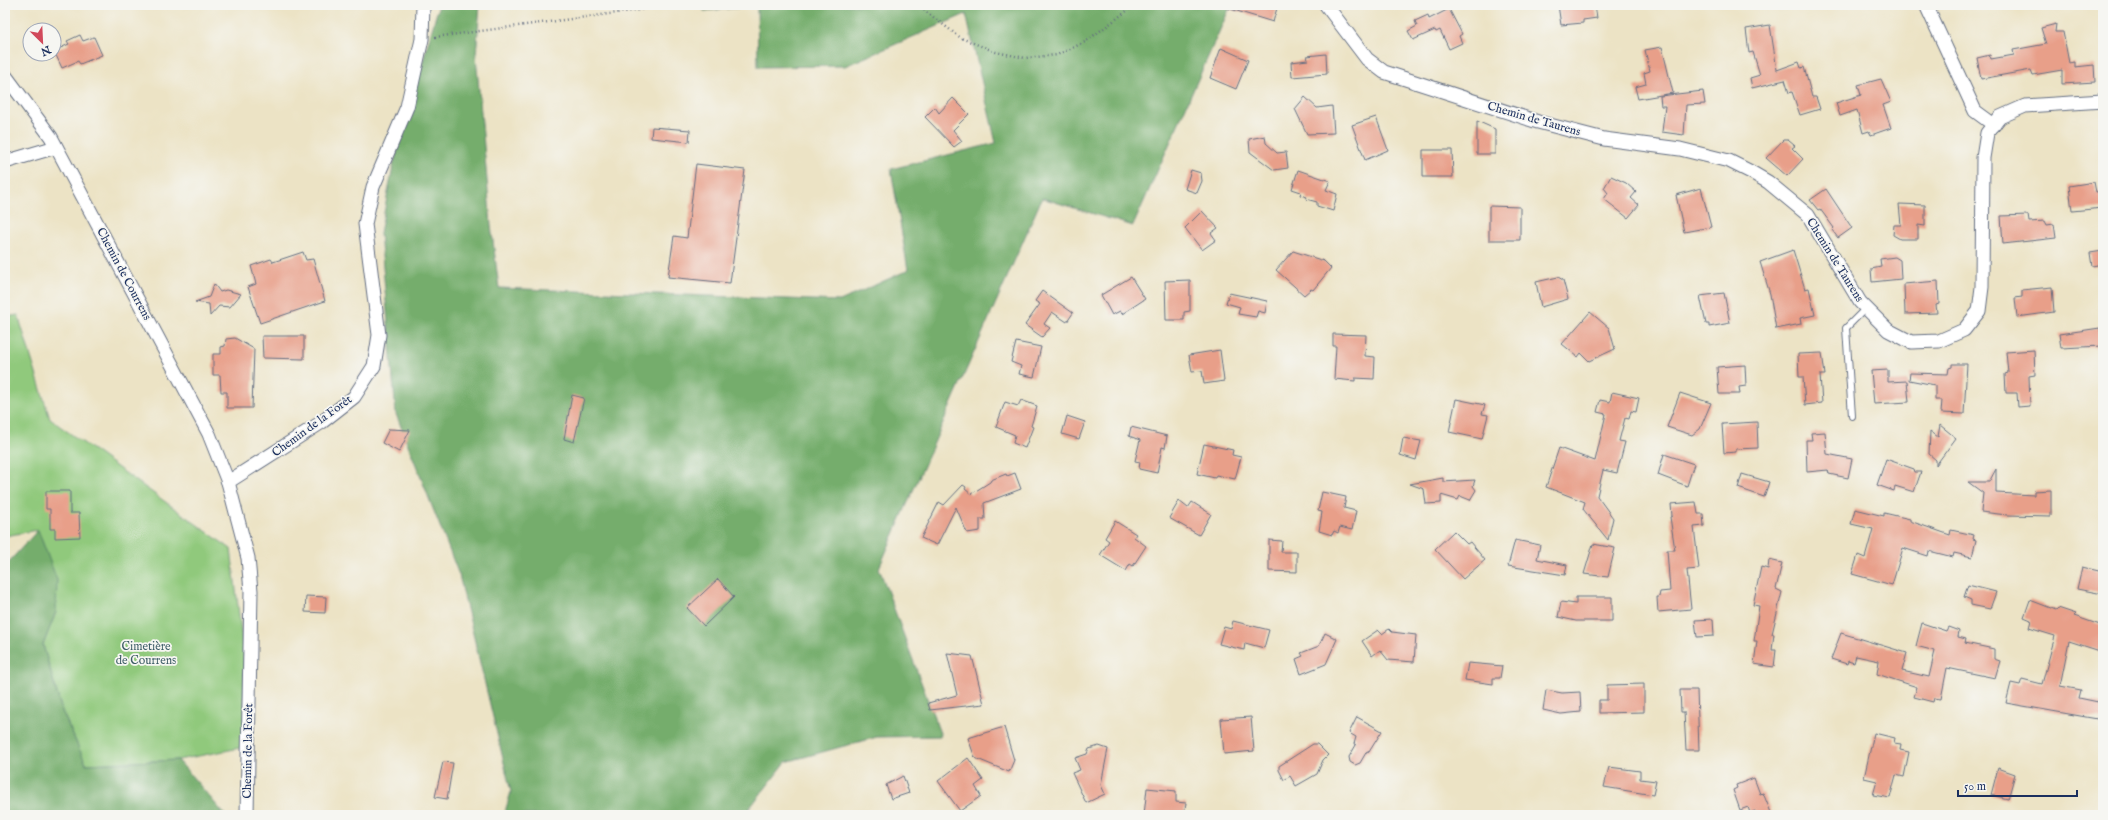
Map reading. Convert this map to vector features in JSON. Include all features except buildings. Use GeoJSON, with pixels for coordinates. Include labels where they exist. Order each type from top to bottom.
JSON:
{"type":"FeatureCollection","features":[{"type":"Feature","properties":{"kind":"street","name":"Chemin de la Forêt"},"geometry":{"type":"LineString","coordinates":[[247,815],[251,591],[248,558],[228,482],[322,422],[354,397],[374,366],[379,335],[364,224],[373,187],[407,107],[422,39],[423,5]]}},
{"type":"Feature","properties":{"kind":"street","name":"Chemin de Taurens"},"geometry":{"type":"LineString","coordinates":[[1326,5],[1367,59],[1384,72],[1538,122],[1604,139],[1680,149],[1729,161],[1751,172],[1768,182],[1808,215],[1860,302],[1888,330],[1911,342],[1939,341],[1964,330],[1979,311],[1982,287],[1983,158],[1987,133],[2000,118],[2025,106],[2103,101]]}},
{"type":"Feature","properties":{"kind":"street"},"geometry":{"type":"LineString","coordinates":[[1926,5],[1976,111],[1994,125]]}},
{"type":"Feature","properties":{"kind":"street","name":"Chemin de Courrens"},"geometry":{"type":"LineString","coordinates":[[5,75],[56,147],[209,434],[228,482]]}},
{"type":"Feature","properties":{"kind":"street"},"geometry":{"type":"LineString","coordinates":[[5,162],[56,147]]}},
{"type":"Feature","properties":{"kind":"lane"},"geometry":{"type":"LineString","coordinates":[[1852,416],[1846,328],[1866,308]]}},
{"type":"Feature","properties":{"kind":"path"},"geometry":{"type":"LineString","coordinates":[[422,39],[677,5]]}},
{"type":"Feature","properties":{"kind":"path"},"geometry":{"type":"LineString","coordinates":[[917,5],[961,38],[996,52],[1025,58],[1057,55],[1085,42],[1135,5]]}},
{"type":"Feature","properties":{"kind":"green space"},"geometry":{"type":"Polygon","coordinates":[[[439,5],[480,5],[476,56],[491,225],[499,288],[840,301],[908,270],[891,169],[996,143],[966,14],[845,66],[758,67],[757,6],[704,11],[704,5],[1231,5],[1133,226],[1042,198],[879,568],[941,736],[877,737],[786,762],[744,815],[504,815],[511,792],[459,575],[396,414],[380,233],[394,162],[439,5]]]}},
{"type":"Feature","properties":{"kind":"green space","name":"Cimetière de Courrens"},"geometry":{"type":"Polygon","coordinates":[[[18,315],[50,419],[231,549],[244,655],[245,747],[178,760],[86,764],[62,711],[43,645],[56,612],[38,530],[5,536],[5,317],[18,315]]]}},
{"type":"Feature","properties":{"kind":"green space"},"geometry":{"type":"Polygon","coordinates":[[[38,530],[57,580],[56,612],[43,645],[62,711],[86,764],[178,760],[225,815],[5,815],[5,566],[38,530]]]}}]}
